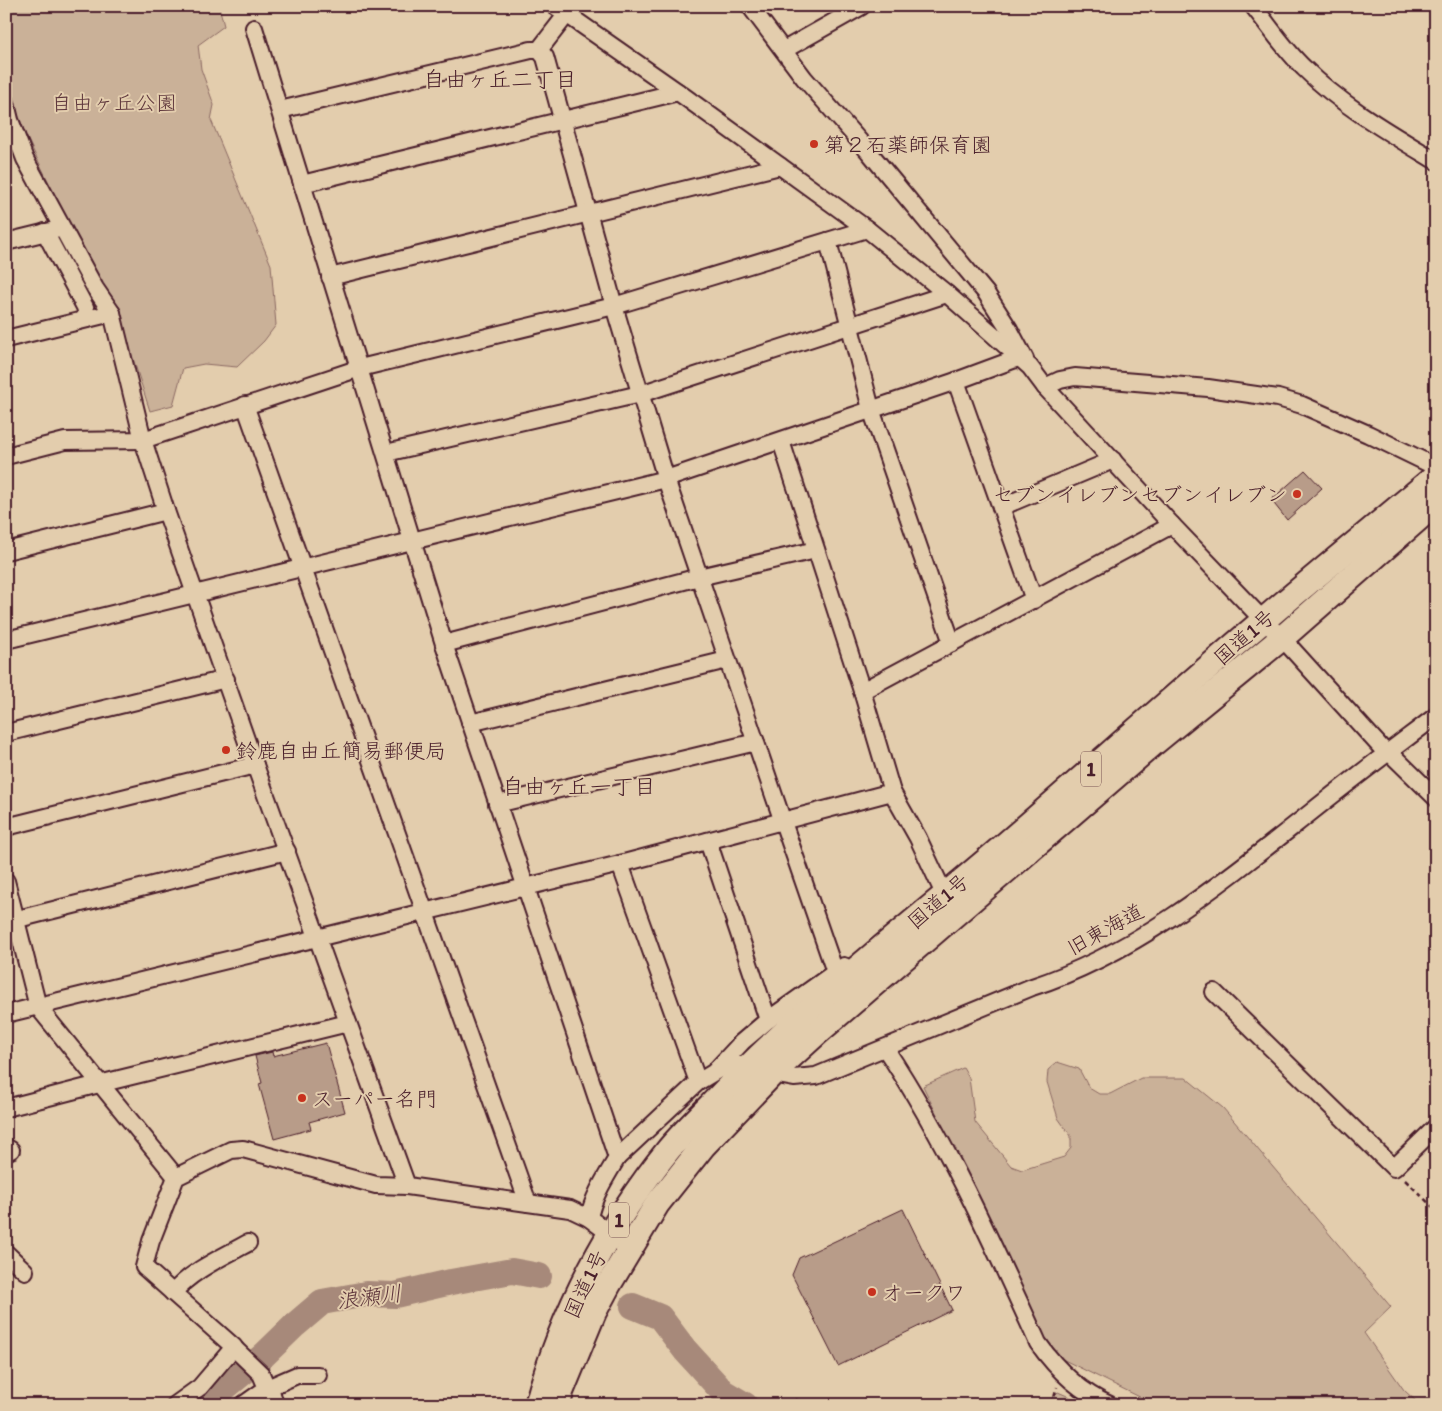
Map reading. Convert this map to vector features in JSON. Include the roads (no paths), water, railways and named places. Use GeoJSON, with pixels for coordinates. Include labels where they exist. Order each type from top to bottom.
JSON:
{"type":"FeatureCollection","features":[{"type":"Feature","properties":{"kind":"highway","name":"国道1号"},"geometry":{"type":"LineString","coordinates":[[537,1405],[565,1327],[592,1265],[609,1234],[670,1148],[749,1065],[802,1016],[945,896],[1263,620],[1436,476]]}},
{"type":"Feature","properties":{"kind":"highway","name":"国道1号"},"geometry":{"type":"LineString","coordinates":[[558,1405],[594,1312],[657,1204],[703,1146],[772,1074],[817,1033],[1154,743],[1282,638],[1436,503]]}},
{"type":"Feature","properties":{"kind":"street"},"geometry":{"type":"LineString","coordinates":[[750,6],[804,78],[869,152],[986,293],[1009,328],[1024,362]]}},
{"type":"Feature","properties":{"kind":"street"},"geometry":{"type":"LineString","coordinates":[[784,50],[862,6]]}},
{"type":"Feature","properties":{"kind":"street"},"geometry":{"type":"LineString","coordinates":[[1253,6],[1304,68],[1326,88],[1378,126],[1436,161]]}},
{"type":"Feature","properties":{"kind":"street"},"geometry":{"type":"LineString","coordinates":[[539,50],[561,10],[678,92],[867,230],[947,294],[1024,362],[1172,525],[1282,638],[1388,753],[1436,798]]}},
{"type":"Feature","properties":{"kind":"street"},"geometry":{"type":"LineString","coordinates":[[254,28],[444,644],[617,1158]]}},
{"type":"Feature","properties":{"kind":"street"},"geometry":{"type":"LineString","coordinates":[[280,110],[531,50],[539,50],[545,57],[614,306],[666,479],[835,972]]}},
{"type":"Feature","properties":{"kind":"street"},"geometry":{"type":"LineString","coordinates":[[302,184],[678,92]]}},
{"type":"Feature","properties":{"kind":"street"},"geometry":{"type":"LineString","coordinates":[[6,103],[10,120],[25,158],[95,288],[112,313],[143,440],[166,511],[197,594],[255,765],[407,1186]]}},
{"type":"Feature","properties":{"kind":"street"},"geometry":{"type":"LineString","coordinates":[[330,277],[780,166]]}},
{"type":"Feature","properties":{"kind":"street"},"geometry":{"type":"LineString","coordinates":[[6,242],[62,228]]}},
{"type":"Feature","properties":{"kind":"street"},"geometry":{"type":"LineString","coordinates":[[6,456],[65,442],[143,440],[360,368],[614,306],[867,230]]}},
{"type":"Feature","properties":{"kind":"street"},"geometry":{"type":"LineString","coordinates":[[45,232],[85,307],[88,319]]}},
{"type":"Feature","properties":{"kind":"street"},"geometry":{"type":"LineString","coordinates":[[828,241],[871,409],[952,644]]}},
{"type":"Feature","properties":{"kind":"street"},"geometry":{"type":"LineString","coordinates":[[386,453],[640,394],[947,294]]}},
{"type":"Feature","properties":{"kind":"street"},"geometry":{"type":"LineString","coordinates":[[6,338],[112,313]]}},
{"type":"Feature","properties":{"kind":"street"},"geometry":{"type":"LineString","coordinates":[[6,640],[666,479],[956,381],[1024,362]]}},
{"type":"Feature","properties":{"kind":"street"},"geometry":{"type":"LineString","coordinates":[[1045,387],[1060,380],[1075,377],[1208,388],[1278,398],[1302,405],[1368,434],[1436,468]]}},
{"type":"Feature","properties":{"kind":"street"},"geometry":{"type":"LineString","coordinates":[[956,381],[1034,600]]}},
{"type":"Feature","properties":{"kind":"street"},"geometry":{"type":"LineString","coordinates":[[245,405],[528,1203]]}},
{"type":"Feature","properties":{"kind":"street"},"geometry":{"type":"LineString","coordinates":[[781,441],[862,691],[892,792],[918,838],[945,896]]}},
{"type":"Feature","properties":{"kind":"street"},"geometry":{"type":"LineString","coordinates":[[1001,508],[1113,460]]}},
{"type":"Feature","properties":{"kind":"street"},"geometry":{"type":"LineString","coordinates":[[6,551],[166,511]]}},
{"type":"Feature","properties":{"kind":"street"},"geometry":{"type":"LineString","coordinates":[[862,691],[1172,525]]}},
{"type":"Feature","properties":{"kind":"street"},"geometry":{"type":"LineString","coordinates":[[444,644],[699,577],[816,550]]}},
{"type":"Feature","properties":{"kind":"street"},"geometry":{"type":"LineString","coordinates":[[470,723],[727,660]]}},
{"type":"Feature","properties":{"kind":"street"},"geometry":{"type":"LineString","coordinates":[[6,733],[226,679]]}},
{"type":"Feature","properties":{"kind":"street","name":"旧東海道"},"geometry":{"type":"LineString","coordinates":[[749,1065],[772,1074],[794,1078],[816,1076],[1032,987],[1060,978],[1111,954],[1220,884],[1436,716]]}},
{"type":"Feature","properties":{"kind":"street"},"geometry":{"type":"LineString","coordinates":[[497,804],[756,742]]}},
{"type":"Feature","properties":{"kind":"street"},"geometry":{"type":"LineString","coordinates":[[6,827],[255,765]]}},
{"type":"Feature","properties":{"kind":"street"},"geometry":{"type":"LineString","coordinates":[[6,1014],[620,864],[892,792]]}},
{"type":"Feature","properties":{"kind":"street"},"geometry":{"type":"LineString","coordinates":[[708,841],[768,1020]]}},
{"type":"Feature","properties":{"kind":"street"},"geometry":{"type":"LineString","coordinates":[[11,920],[287,851]]}},
{"type":"Feature","properties":{"kind":"street"},"geometry":{"type":"LineString","coordinates":[[620,864],[698,1082]]}},
{"type":"Feature","properties":{"kind":"street"},"geometry":{"type":"LineString","coordinates":[[6,881],[11,920],[38,1007],[176,1177]]}},
{"type":"Feature","properties":{"kind":"street"},"geometry":{"type":"LineString","coordinates":[[714,1072],[742,1042],[768,1020],[876,943],[916,920]]}},
{"type":"Feature","properties":{"kind":"street"},"geometry":{"type":"LineString","coordinates":[[1214,992],[1394,1168],[1436,1127]]}},
{"type":"Feature","properties":{"kind":"street"},"geometry":{"type":"LineString","coordinates":[[6,1108],[348,1023]]}},
{"type":"Feature","properties":{"kind":"street"},"geometry":{"type":"LineString","coordinates":[[885,1048],[913,1089],[942,1143],[1038,1343],[1065,1376],[1097,1399],[1110,1405]]}},
{"type":"Feature","properties":{"kind":"street"},"geometry":{"type":"LineString","coordinates":[[589,1218],[596,1196],[617,1158],[698,1082],[726,1065],[749,1065]]}},
{"type":"Feature","properties":{"kind":"street"},"geometry":{"type":"LineString","coordinates":[[275,1405],[266,1383],[236,1349],[144,1267],[151,1241],[176,1177],[231,1150],[243,1149],[376,1185],[407,1186],[570,1209],[589,1218],[630,1249]]}},
{"type":"Feature","properties":{"kind":"street"},"geometry":{"type":"LineString","coordinates":[[173,1293],[182,1283],[248,1243]]}},
{"type":"Feature","properties":{"kind":"street"},"geometry":{"type":"LineString","coordinates":[[6,1254],[25,1271]]}},
{"type":"Feature","properties":{"kind":"street"},"geometry":{"type":"LineString","coordinates":[[175,1405],[200,1387],[236,1349]]}},
{"type":"Feature","properties":{"kind":"street"},"geometry":{"type":"LineString","coordinates":[[243,1405],[266,1383],[297,1375],[318,1375]]}},
{"type":"Feature","properties":{"kind":"waterway","name":"浪瀬川"},"geometry":{"type":"LineString","coordinates":[[204,1405],[263,1356],[322,1302],[366,1294],[395,1295],[512,1271],[539,1276]]}},
{"type":"Feature","properties":{"kind":"waterway","name":"浪瀬川"},"geometry":{"type":"LineString","coordinates":[[633,1306],[660,1317],[685,1350],[723,1392],[745,1405]]}},
{"type":"Feature","properties":{"kind":"place","name":"第２石薬師保育園"},"geometry":{"type":"Point","coordinates":[814,144]}},
{"type":"Feature","properties":{"kind":"place","name":"セブンイレブンセブンイレブン"},"geometry":{"type":"Point","coordinates":[1297,494]}},
{"type":"Feature","properties":{"kind":"place","name":"鈴鹿自由丘簡易郵便局"},"geometry":{"type":"Point","coordinates":[226,750]}},
{"type":"Feature","properties":{"kind":"place","name":"スーパー名門"},"geometry":{"type":"Point","coordinates":[302,1098]}},
{"type":"Feature","properties":{"kind":"place","name":"オークワ"},"geometry":{"type":"Point","coordinates":[872,1292]}},
{"type":"Feature","properties":{"kind":"district","name":"自由ヶ丘二丁目"},"geometry":{"type":"Point","coordinates":[500,79]}},
{"type":"Feature","properties":{"kind":"district","name":"自由ヶ丘一丁目"},"geometry":{"type":"Point","coordinates":[579,786]}},
{"type":"Feature","properties":{"kind":"park label","name":"自由ヶ丘公園"},"geometry":{"type":"Point","coordinates":[114,102]}}]}
